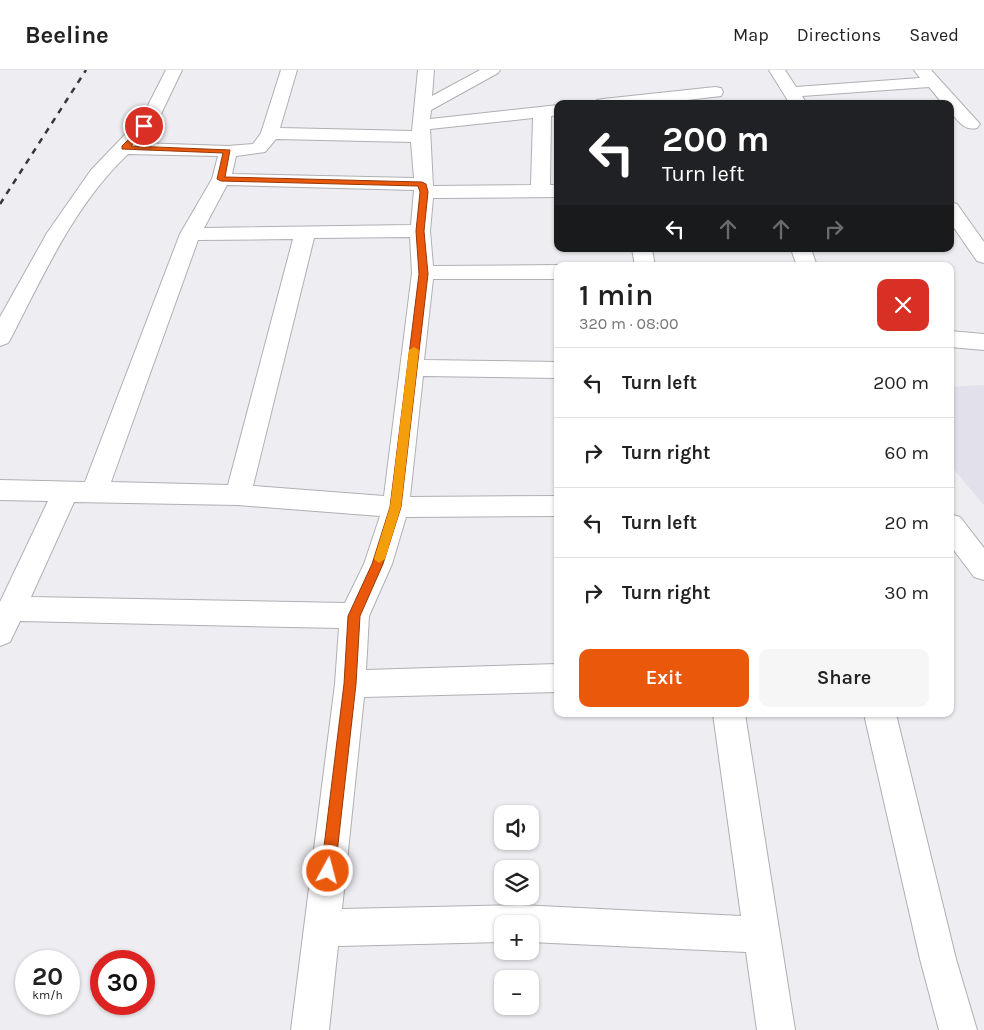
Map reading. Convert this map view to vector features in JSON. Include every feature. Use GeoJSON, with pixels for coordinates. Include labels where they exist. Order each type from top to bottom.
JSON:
{"type":"FeatureCollection","features":[{"type":"Feature","properties":{"kind":"street"},"geometry":{"type":"LineString","coordinates":[[0,338],[43,256],[99,172],[125,148],[144,126],[158,104],[174,70]]}},
{"type":"Feature","properties":{"kind":"street"},"geometry":{"type":"LineString","coordinates":[[125,148],[228,151],[245,151],[259,148],[264,144],[270,133],[289,70]]}},
{"type":"Feature","properties":{"kind":"street"},"geometry":{"type":"LineString","coordinates":[[310,1030],[350,684],[354,616],[378,564],[396,507],[423,274],[420,231],[423,188],[422,123],[426,70]]}},
{"type":"Feature","properties":{"kind":"street"},"geometry":{"type":"LineString","coordinates":[[422,123],[492,70]]}},
{"type":"Feature","properties":{"kind":"street"},"geometry":{"type":"LineString","coordinates":[[778,70],[795,98],[874,87],[927,76],[952,100]]}},
{"type":"Feature","properties":{"kind":"street"},"geometry":{"type":"LineString","coordinates":[[861,70],[874,87]]}},
{"type":"Feature","properties":{"kind":"street"},"geometry":{"type":"LineString","coordinates":[[640,100],[715,91]]}},
{"type":"Feature","properties":{"kind":"street"},"geometry":{"type":"LineString","coordinates":[[954,101],[978,124]]}},
{"type":"Feature","properties":{"kind":"street"},"geometry":{"type":"LineString","coordinates":[[221,179],[423,188],[549,190],[550,112],[270,133]]}},
{"type":"Feature","properties":{"kind":"street"},"geometry":{"type":"LineString","coordinates":[[954,125],[978,124]]}},
{"type":"Feature","properties":{"kind":"street"},"geometry":{"type":"LineString","coordinates":[[95,491],[190,234],[221,179],[228,151]]}},
{"type":"Feature","properties":{"kind":"street"},"geometry":{"type":"LineString","coordinates":[[954,214],[984,257]]}},
{"type":"Feature","properties":{"kind":"street"},"geometry":{"type":"LineString","coordinates":[[190,234],[420,231]]}},
{"type":"Feature","properties":{"kind":"street"},"geometry":{"type":"LineString","coordinates":[[238,495],[305,233]]}},
{"type":"Feature","properties":{"kind":"street"},"geometry":{"type":"LineString","coordinates":[[423,274],[554,272]]}},
{"type":"Feature","properties":{"kind":"street"},"geometry":{"type":"LineString","coordinates":[[954,339],[984,342]]}},
{"type":"Feature","properties":{"kind":"street"},"geometry":{"type":"LineString","coordinates":[[412,368],[554,370]]}},
{"type":"Feature","properties":{"kind":"street"},"geometry":{"type":"LineString","coordinates":[[0,490],[65,493],[95,491],[238,495],[396,507],[554,506]]}},
{"type":"Feature","properties":{"kind":"street"},"geometry":{"type":"LineString","coordinates":[[65,493],[6,621],[169,611],[354,616]]}},
{"type":"Feature","properties":{"kind":"street"},"geometry":{"type":"LineString","coordinates":[[954,530],[984,569]]}},
{"type":"Feature","properties":{"kind":"street"},"geometry":{"type":"LineString","coordinates":[[350,684],[554,678]]}},
{"type":"Feature","properties":{"kind":"street"},"geometry":{"type":"LineString","coordinates":[[729,717],[776,1030]]}},
{"type":"Feature","properties":{"kind":"street"},"geometry":{"type":"LineString","coordinates":[[881,717],[938,959],[958,1030]]}},
{"type":"Feature","properties":{"kind":"street"},"geometry":{"type":"LineString","coordinates":[[321,928],[520,923],[762,936]]}},
{"type":"Feature","properties":{"kind":"shaded area"},"geometry":{"type":"Polygon","coordinates":[[[984,385],[984,505],[954,470],[954,387],[984,385]]]}},
{"type":"Feature","properties":{"kind":"railway"},"geometry":{"type":"LineString","coordinates":[[0,204],[86,70]]}},
{"type":"Feature","properties":{"kind":"slow traffic"},"geometry":{"type":"LineString","coordinates":[[379,559],[396,507],[414,350]]}},
{"type":"Feature","properties":{"kind":"route"},"geometry":{"type":"LineString","coordinates":[[144,126],[125,148],[228,151],[221,179],[422,184],[424,192],[420,231],[423,274],[396,507],[378,564],[354,616],[350,684],[328,871]]}}]}
